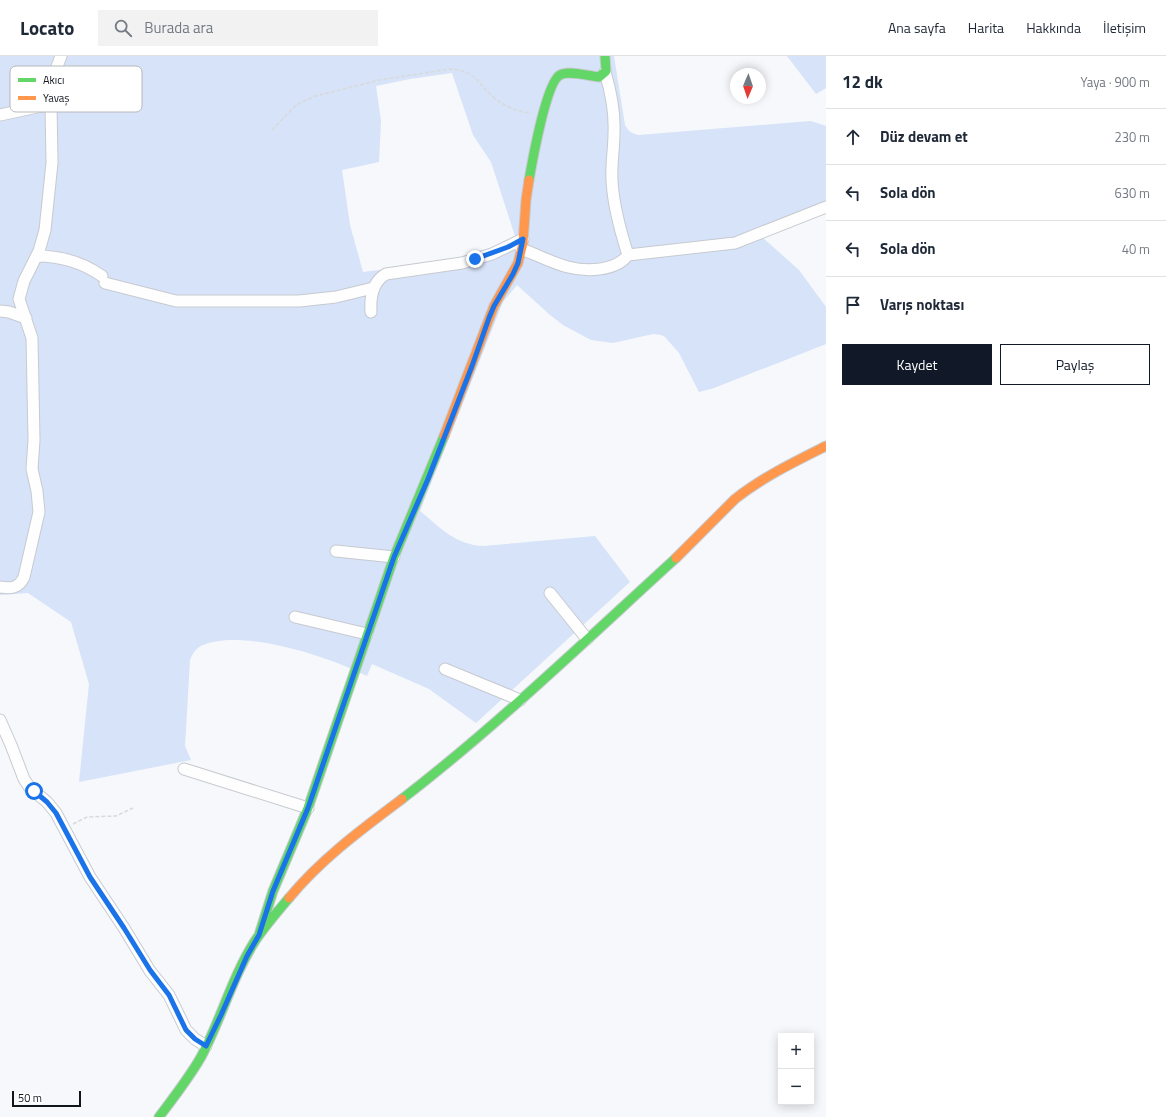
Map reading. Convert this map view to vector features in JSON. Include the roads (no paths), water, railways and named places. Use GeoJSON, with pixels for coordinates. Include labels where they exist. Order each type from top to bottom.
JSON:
{"type":"FeatureCollection","features":[{"type":"Feature","properties":{"kind":"street"},"geometry":{"type":"LineString","coordinates":[[57,66],[61,56]]}},
{"type":"Feature","properties":{"kind":"street"},"geometry":{"type":"LineString","coordinates":[[259,935],[273,891],[308,808],[394,557],[436,458],[494,306],[513,274],[522,244],[528,177],[534,146],[542,114],[555,78],[561,74],[569,73],[597,77],[602,76],[607,68],[605,56]]}},
{"type":"Feature","properties":{"kind":"street"},"geometry":{"type":"LineString","coordinates":[[605,72],[611,95],[614,119],[612,189],[620,230],[628,255]]}},
{"type":"Feature","properties":{"kind":"street"},"geometry":{"type":"LineString","coordinates":[[0,115],[14,112]]}},
{"type":"Feature","properties":{"kind":"street"},"geometry":{"type":"LineString","coordinates":[[0,588],[13,588],[19,584],[24,577],[39,512],[32,469],[34,440],[32,410],[32,338],[26,318],[19,303],[19,294],[37,256],[43,240],[47,220],[52,163],[51,112]]}},
{"type":"Feature","properties":{"kind":"street"},"geometry":{"type":"LineString","coordinates":[[371,312],[371,296],[374,288],[378,279],[386,274],[462,263],[522,244],[568,267],[586,269],[613,266],[622,261],[628,255],[735,243],[826,207]]}},
{"type":"Feature","properties":{"kind":"street"},"geometry":{"type":"LineString","coordinates":[[37,256],[68,259],[86,266],[103,280],[176,301],[298,301],[336,297],[374,288]]}},
{"type":"Feature","properties":{"kind":"street"},"geometry":{"type":"LineString","coordinates":[[0,311],[26,318]]}},
{"type":"Feature","properties":{"kind":"street"},"geometry":{"type":"LineString","coordinates":[[159,1117],[185,1083],[206,1046],[247,956],[259,935],[291,895],[323,862],[361,830],[452,760],[587,640],[677,557],[739,495],[772,473],[826,446]]}},
{"type":"Feature","properties":{"kind":"street"},"geometry":{"type":"LineString","coordinates":[[336,551],[394,557]]}},
{"type":"Feature","properties":{"kind":"street"},"geometry":{"type":"LineString","coordinates":[[550,593],[587,640]]}},
{"type":"Feature","properties":{"kind":"street"},"geometry":{"type":"LineString","coordinates":[[294,617],[367,634]]}},
{"type":"Feature","properties":{"kind":"street"},"geometry":{"type":"LineString","coordinates":[[445,669],[520,700]]}},
{"type":"Feature","properties":{"kind":"street"},"geometry":{"type":"LineString","coordinates":[[0,720],[27,784],[52,807],[90,877],[150,970],[169,995],[186,1030],[195,1039],[206,1046]]}},
{"type":"Feature","properties":{"kind":"street"},"geometry":{"type":"LineString","coordinates":[[184,769],[308,808]]}}]}
